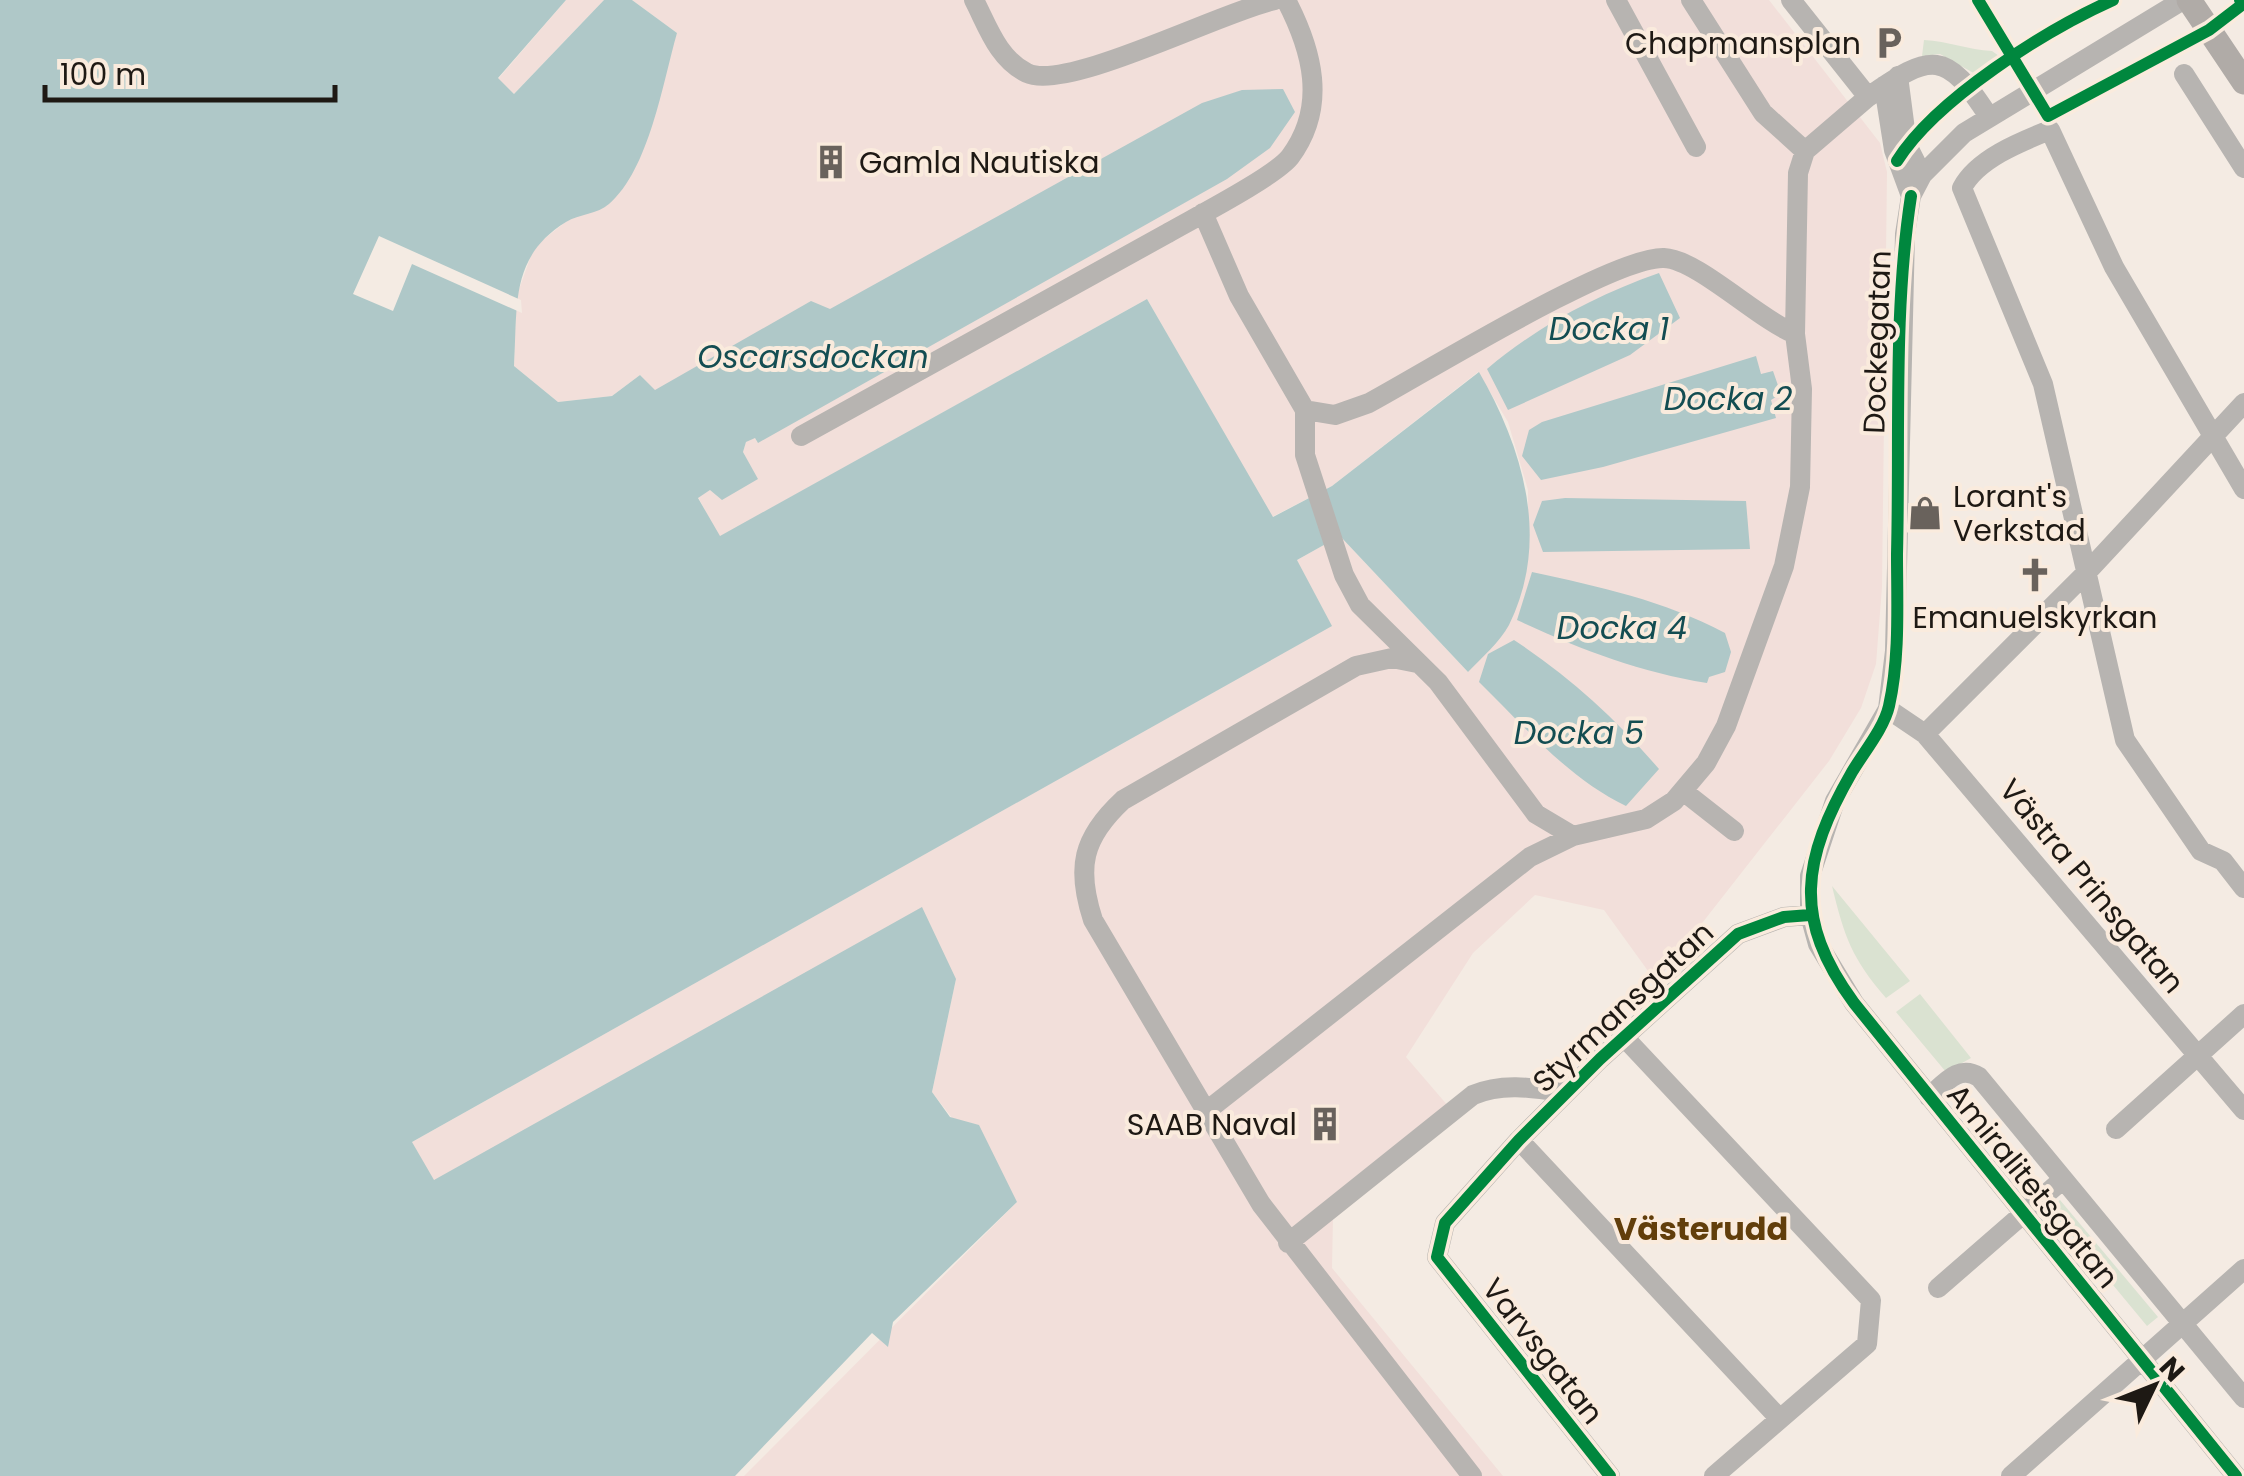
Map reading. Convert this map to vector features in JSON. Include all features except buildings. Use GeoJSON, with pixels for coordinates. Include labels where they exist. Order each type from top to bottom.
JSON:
{"type":"FeatureCollection","features":[{"type":"Feature","properties":{"kind":"main road"},"geometry":{"type":"LineString","coordinates":[[2186,0],[2244,82]]}},
{"type":"Feature","properties":{"kind":"street"},"geometry":{"type":"LineString","coordinates":[[974,0],[1004,57],[1030,74],[1050,78],[1086,69],[1243,7],[1276,0]]}},
{"type":"Feature","properties":{"kind":"street"},"geometry":{"type":"LineString","coordinates":[[801,436],[1202,213],[1289,159],[1310,118],[1314,75],[1304,34],[1286,0]]}},
{"type":"Feature","properties":{"kind":"street"},"geometry":{"type":"LineString","coordinates":[[1616,0],[1696,147]]}},
{"type":"Feature","properties":{"kind":"street"},"geometry":{"type":"LineString","coordinates":[[1692,0],[1763,113],[1806,150]]}},
{"type":"Feature","properties":{"kind":"street"},"geometry":{"type":"LineString","coordinates":[[1791,0],[1883,86],[1922,175]]}},
{"type":"Feature","properties":{"kind":"street","name":"Dockegatan"},"geometry":{"type":"LineString","coordinates":[[1888,709],[1895,651],[1902,303],[1911,196],[1922,175],[1944,149],[1989,117],[2186,0]]}},
{"type":"Feature","properties":{"kind":"street"},"geometry":{"type":"LineString","coordinates":[[1204,1112],[1530,857],[1573,836],[1646,819],[1683,791],[1706,763],[1726,726],[1784,566],[1800,487],[1802,389],[1796,334],[1798,173],[1806,150],[1883,86],[1931,63],[1948,66],[1960,75],[1989,117]]}},
{"type":"Feature","properties":{"kind":"street"},"geometry":{"type":"LineString","coordinates":[[2184,74],[2244,168]]}},
{"type":"Feature","properties":{"kind":"street"},"geometry":{"type":"LineString","coordinates":[[1883,86],[1897,161],[1911,196]]}},
{"type":"Feature","properties":{"kind":"street"},"geometry":{"type":"LineString","coordinates":[[2244,489],[2114,268],[2050,130],[2022,141],[1968,174],[1962,188],[2044,384],[2126,740],[2135,760],[2202,851],[2223,861],[2244,888]]}},
{"type":"Feature","properties":{"kind":"street"},"geometry":{"type":"LineString","coordinates":[[1202,213],[1239,296],[1305,410],[1305,454],[1344,575],[1360,605],[1438,682],[1536,814],[1573,836]]}},
{"type":"Feature","properties":{"kind":"street"},"geometry":{"type":"LineString","coordinates":[[1305,410],[1335,415],[1369,403],[1580,288],[1640,263],[1664,258],[1684,264],[1772,325],[1796,334]]}},
{"type":"Feature","properties":{"kind":"street"},"geometry":{"type":"LineString","coordinates":[[1926,734],[2088,572],[2244,403]]}},
{"type":"Feature","properties":{"kind":"street"},"geometry":{"type":"LineString","coordinates":[[1417,663],[1392,658],[1356,666],[1123,800],[1103,819],[1087,850],[1081,883],[1093,920],[1204,1112],[1288,1243],[1472,1476]]}},
{"type":"Feature","properties":{"kind":"street"},"geometry":{"type":"LineString","coordinates":[[1810,915],[1810,876],[1816,850],[1835,801],[1888,709]]}},
{"type":"Feature","properties":{"kind":"street","name":"Västra Prinsgatan"},"geometry":{"type":"LineString","coordinates":[[1888,709],[1926,734],[2244,1110]]}},
{"type":"Feature","properties":{"kind":"street"},"geometry":{"type":"LineString","coordinates":[[1683,791],[1734,831]]}},
{"type":"Feature","properties":{"kind":"street","name":"Styrmansgatan"},"geometry":{"type":"LineString","coordinates":[[1437,1257],[1445,1223],[1519,1140],[1623,1036],[1738,934],[1784,918],[1810,915]]}},
{"type":"Feature","properties":{"kind":"street","name":"Amiralitetsgatan"},"geometry":{"type":"LineString","coordinates":[[1810,915],[1833,974],[2236,1476]]}},
{"type":"Feature","properties":{"kind":"street"},"geometry":{"type":"LineString","coordinates":[[2116,1129],[2244,1014]]}},
{"type":"Feature","properties":{"kind":"street"},"geometry":{"type":"LineString","coordinates":[[1623,1036],[1871,1300],[1867,1344],[1714,1476]]}},
{"type":"Feature","properties":{"kind":"street","name":"Amiralitetsgatan"},"geometry":{"type":"LineString","coordinates":[[1928,1097],[1958,1072],[1970,1070],[1980,1076],[2061,1181],[2244,1398]]}},
{"type":"Feature","properties":{"kind":"street"},"geometry":{"type":"LineString","coordinates":[[1288,1243],[1473,1096],[1490,1088],[1513,1087],[1566,1093]]}},
{"type":"Feature","properties":{"kind":"street"},"geometry":{"type":"LineString","coordinates":[[1519,1140],[1780,1418]]}},
{"type":"Feature","properties":{"kind":"street"},"geometry":{"type":"LineString","coordinates":[[1938,1288],[2061,1181]]}},
{"type":"Feature","properties":{"kind":"street","name":"Varvsgatan"},"geometry":{"type":"LineString","coordinates":[[1437,1257],[1610,1476]]}},
{"type":"Feature","properties":{"kind":"street"},"geometry":{"type":"LineString","coordinates":[[2011,1476],[2244,1269]]}},
{"type":"Feature","properties":{"kind":"shaded area"},"geometry":{"type":"Polygon","coordinates":[[[566,0],[604,0],[514,94],[498,79],[566,0]]]}},
{"type":"Feature","properties":{"kind":"shaded area"},"geometry":{"type":"Polygon","coordinates":[[[632,0],[1769,0],[1880,143],[1887,172],[1882,587],[1876,664],[1861,708],[1829,761],[1656,982],[1604,910],[1535,895],[1473,953],[1406,1057],[1455,1114],[1333,1217],[1332,1268],[1503,1476],[744,1476],[1017,1202],[932,1092],[956,979],[433,1181],[412,1142],[1331,626],[1297,560],[1340,536],[1468,672],[1528,561],[1528,490],[1508,422],[1478,372],[1332,486],[1272,517],[1147,299],[719,537],[698,497],[710,490],[757,479],[743,452],[746,442],[755,437],[757,442],[791,423],[655,391],[640,375],[612,396],[558,402],[514,366],[516,298],[534,247],[568,220],[608,205],[677,33],[632,0]]]}},
{"type":"Feature","properties":{"kind":"green space"},"geometry":{"type":"Polygon","coordinates":[[[1924,40],[1992,51],[1999,56],[1995,65],[1977,75],[1940,54],[1922,56],[1924,40]]]}},
{"type":"Feature","properties":{"kind":"green space"},"geometry":{"type":"Polygon","coordinates":[[[1832,886],[1910,981],[1886,998],[1851,946],[1832,886]]]}},
{"type":"Feature","properties":{"kind":"green space"},"geometry":{"type":"Polygon","coordinates":[[[1920,994],[1971,1058],[1946,1072],[1896,1012],[1920,994]]]}},
{"type":"Feature","properties":{"kind":"green space"},"geometry":{"type":"Polygon","coordinates":[[[2060,1200],[2158,1317],[2147,1326],[2050,1209],[2060,1200]]]}},
{"type":"Feature","properties":{"kind":"water","name":"Oscarsdockan"},"geometry":{"type":"Polygon","coordinates":[[[0,0],[566,0],[498,78],[514,94],[604,0],[632,0],[677,33],[644,148],[635,170],[609,204],[566,222],[534,251],[520,285],[514,366],[558,402],[612,396],[640,375],[655,390],[811,301],[830,309],[1202,103],[1242,90],[1283,89],[1295,112],[1270,148],[1227,179],[758,443],[755,438],[746,442],[743,452],[758,479],[722,500],[710,490],[698,498],[720,536],[1147,299],[1273,517],[1332,486],[1479,372],[1495,401],[1519,463],[1526,495],[1528,560],[1522,593],[1509,625],[1468,672],[1340,536],[1297,560],[1332,626],[412,1142],[434,1180],[922,907],[956,979],[932,1092],[950,1117],[979,1125],[1017,1202],[893,1322],[888,1347],[872,1333],[735,1476],[0,1476],[0,0]]]}},
{"type":"Feature","properties":{"kind":"water","name":"Docka 1"},"geometry":{"type":"Polygon","coordinates":[[[1659,273],[1680,318],[1630,355],[1508,410],[1487,369],[1569,313],[1659,273]]]}},
{"type":"Feature","properties":{"kind":"water","name":"Docka 2"},"geometry":{"type":"Polygon","coordinates":[[[1756,356],[1761,374],[1773,371],[1781,394],[1771,400],[1776,418],[1603,467],[1541,480],[1522,456],[1529,430],[1542,422],[1756,356]]]}},
{"type":"Feature","properties":{"kind":"water"},"geometry":{"type":"Polygon","coordinates":[[[1542,501],[1746,501],[1750,549],[1543,552],[1533,525],[1542,501]]]}},
{"type":"Feature","properties":{"kind":"water","name":"Docka 4"},"geometry":{"type":"Polygon","coordinates":[[[1532,572],[1655,603],[1725,633],[1731,652],[1725,672],[1709,677],[1707,683],[1657,673],[1586,650],[1517,620],[1532,572]]]}},
{"type":"Feature","properties":{"kind":"water","name":"Docka 5"},"geometry":{"type":"Polygon","coordinates":[[[1514,640],[1591,699],[1659,769],[1626,806],[1566,766],[1479,682],[1488,654],[1514,640]]]}},
{"type":"Feature","properties":{"kind":"pier"},"geometry":{"type":"Polygon","coordinates":[[[379,236],[521,300],[522,313],[412,264],[393,311],[353,294],[379,236]]]}},
{"type":"Feature","properties":{"kind":"cycle path"},"geometry":{"type":"LineString","coordinates":[[1978,0],[2048,116],[2209,30],[2243,4],[2240,0]]}},
{"type":"Feature","properties":{"kind":"cycle path"},"geometry":{"type":"LineString","coordinates":[[1897,161],[1938,114],[1994,68],[2056,29],[2113,0]]}},
{"type":"Feature","properties":{"kind":"cycle path"},"geometry":{"type":"LineString","coordinates":[[1911,196],[1899,329],[1897,630],[1893,687],[1883,723],[1835,803],[1814,861],[1811,889],[1820,944],[1854,1003],[2236,1476]]}},
{"type":"Feature","properties":{"kind":"cycle path"},"geometry":{"type":"LineString","coordinates":[[1610,1476],[1437,1257],[1445,1223],[1519,1140],[1600,1059],[1738,934],[1784,917],[1810,915]]}},
{"type":"Feature","properties":{"kind":"place","name":"Chapmansplan"},"geometry":{"type":"Point","coordinates":[1889,43]}},
{"type":"Feature","properties":{"kind":"place","name":"Gamla Nautiska"},"geometry":{"type":"Point","coordinates":[831,162]}},
{"type":"Feature","properties":{"kind":"place","name":"Lorant's Verkstad"},"geometry":{"type":"Point","coordinates":[1925,513]}},
{"type":"Feature","properties":{"kind":"place","name":"Emanuelskyrkan"},"geometry":{"type":"Point","coordinates":[2035,575]}},
{"type":"Feature","properties":{"kind":"place","name":"SAAB Naval"},"geometry":{"type":"Point","coordinates":[1325,1124]}},
{"type":"Feature","properties":{"kind":"district","name":"Västerudd"},"geometry":{"type":"Point","coordinates":[1701,1228]}}]}
